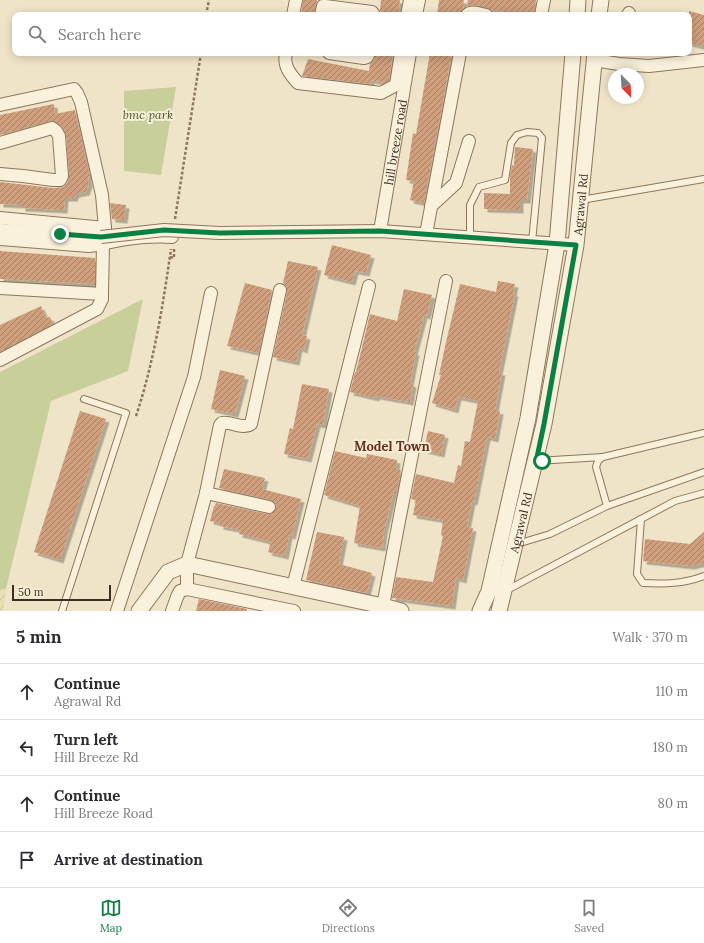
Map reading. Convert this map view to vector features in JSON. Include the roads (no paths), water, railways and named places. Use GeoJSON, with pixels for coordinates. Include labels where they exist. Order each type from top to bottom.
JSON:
{"type":"FeatureCollection","features":[{"type":"Feature","properties":{"kind":"street"},"geometry":{"type":"LineString","coordinates":[[294,12],[296,0]]}},
{"type":"Feature","properties":{"kind":"street"},"geometry":{"type":"LineString","coordinates":[[408,12],[410,0]]}},
{"type":"Feature","properties":{"kind":"street"},"geometry":{"type":"LineString","coordinates":[[417,12],[419,0]]}},
{"type":"Feature","properties":{"kind":"street"},"geometry":{"type":"LineString","coordinates":[[542,12],[544,0]]}},
{"type":"Feature","properties":{"kind":"street"},"geometry":{"type":"LineString","coordinates":[[577,12],[578,0]]}},
{"type":"Feature","properties":{"kind":"street"},"geometry":{"type":"LineString","coordinates":[[599,12],[601,0]]}},
{"type":"Feature","properties":{"kind":"street"},"geometry":{"type":"LineString","coordinates":[[322,12],[323,6],[372,12]]}},
{"type":"Feature","properties":{"kind":"street"},"geometry":{"type":"LineString","coordinates":[[286,56],[286,66],[298,83],[381,93],[396,85],[401,56]]}},
{"type":"Feature","properties":{"kind":"street"},"geometry":{"type":"LineString","coordinates":[[350,56],[364,58],[367,56]]}},
{"type":"Feature","properties":{"kind":"street","name":"hill breeze road"},"geometry":{"type":"LineString","coordinates":[[380,231],[409,56]]}},
{"type":"Feature","properties":{"kind":"street"},"geometry":{"type":"LineString","coordinates":[[426,234],[459,56]]}},
{"type":"Feature","properties":{"kind":"street","name":"Agrawal Rd"},"geometry":{"type":"LineString","coordinates":[[480,611],[489,591],[528,418],[557,244],[573,56]]}},
{"type":"Feature","properties":{"kind":"street"},"geometry":{"type":"LineString","coordinates":[[595,57],[620,59],[649,66],[704,60]]}},
{"type":"Feature","properties":{"kind":"street","name":"Agrawal Rd"},"geometry":{"type":"LineString","coordinates":[[498,611],[536,462],[576,245],[595,57]]}},
{"type":"Feature","properties":{"kind":"street"},"geometry":{"type":"LineString","coordinates":[[0,105],[74,89],[81,102],[102,195],[103,236],[102,299],[97,309],[0,360]]}},
{"type":"Feature","properties":{"kind":"street"},"geometry":{"type":"LineString","coordinates":[[0,143],[52,128],[59,136],[62,176],[60,180],[52,180],[0,174]]}},
{"type":"Feature","properties":{"kind":"street"},"geometry":{"type":"LineString","coordinates":[[431,206],[456,183],[469,141]]}},
{"type":"Feature","properties":{"kind":"street"},"geometry":{"type":"LineString","coordinates":[[0,218],[124,239],[158,236],[172,237]]}},
{"type":"Feature","properties":{"kind":"street"},"geometry":{"type":"LineString","coordinates":[[0,230],[103,236],[164,230],[220,233],[380,231],[576,245]]}},
{"type":"Feature","properties":{"kind":"street"},"geometry":{"type":"LineString","coordinates":[[0,239],[89,246],[103,236]]}},
{"type":"Feature","properties":{"kind":"street"},"geometry":{"type":"LineString","coordinates":[[384,606],[398,521],[446,281]]}},
{"type":"Feature","properties":{"kind":"street"},"geometry":{"type":"LineString","coordinates":[[293,587],[369,286]]}},
{"type":"Feature","properties":{"kind":"street"},"geometry":{"type":"LineString","coordinates":[[0,288],[102,294]]}},
{"type":"Feature","properties":{"kind":"street"},"geometry":{"type":"LineString","coordinates":[[187,589],[187,564],[206,493],[220,425],[226,422],[244,426],[251,424],[280,290]]}},
{"type":"Feature","properties":{"kind":"street"},"geometry":{"type":"LineString","coordinates":[[117,611],[194,377],[211,294]]}},
{"type":"Feature","properties":{"kind":"street"},"geometry":{"type":"LineString","coordinates":[[206,493],[269,507]]}},
{"type":"Feature","properties":{"kind":"street"},"geometry":{"type":"LineString","coordinates":[[139,611],[168,572],[187,564],[384,606],[401,611]]}},
{"type":"Feature","properties":{"kind":"street"},"geometry":{"type":"LineString","coordinates":[[172,611],[180,591],[187,589],[294,611]]}},
{"type":"Feature","properties":{"kind":"lane"},"geometry":{"type":"LineString","coordinates":[[470,237],[470,205],[479,188],[505,180],[511,143],[517,135],[527,132],[538,133],[542,138],[532,242]]}},
{"type":"Feature","properties":{"kind":"lane"},"geometry":{"type":"LineString","coordinates":[[580,200],[704,179]]}},
{"type":"Feature","properties":{"kind":"lane"},"geometry":{"type":"LineString","coordinates":[[62,611],[126,413],[84,399]]}},
{"type":"Feature","properties":{"kind":"lane"},"geometry":{"type":"LineString","coordinates":[[536,462],[603,457],[704,433]]}},
{"type":"Feature","properties":{"kind":"lane"},"geometry":{"type":"LineString","coordinates":[[603,457],[598,460],[596,467],[607,506]]}},
{"type":"Feature","properties":{"kind":"lane"},"geometry":{"type":"LineString","coordinates":[[516,544],[550,534],[607,506],[704,472]]}},
{"type":"Feature","properties":{"kind":"lane"},"geometry":{"type":"LineString","coordinates":[[504,591],[675,501],[704,494]]}},
{"type":"Feature","properties":{"kind":"lane"},"geometry":{"type":"LineString","coordinates":[[641,519],[637,574],[643,583],[670,584],[694,580],[704,576]]}},
{"type":"Feature","properties":{"kind":"district","name":"Model Town"},"geometry":{"type":"Point","coordinates":[392,446]}},
{"type":"Feature","properties":{"kind":"park label","name":"bmc park"},"geometry":{"type":"Point","coordinates":[148,114]}}]}
